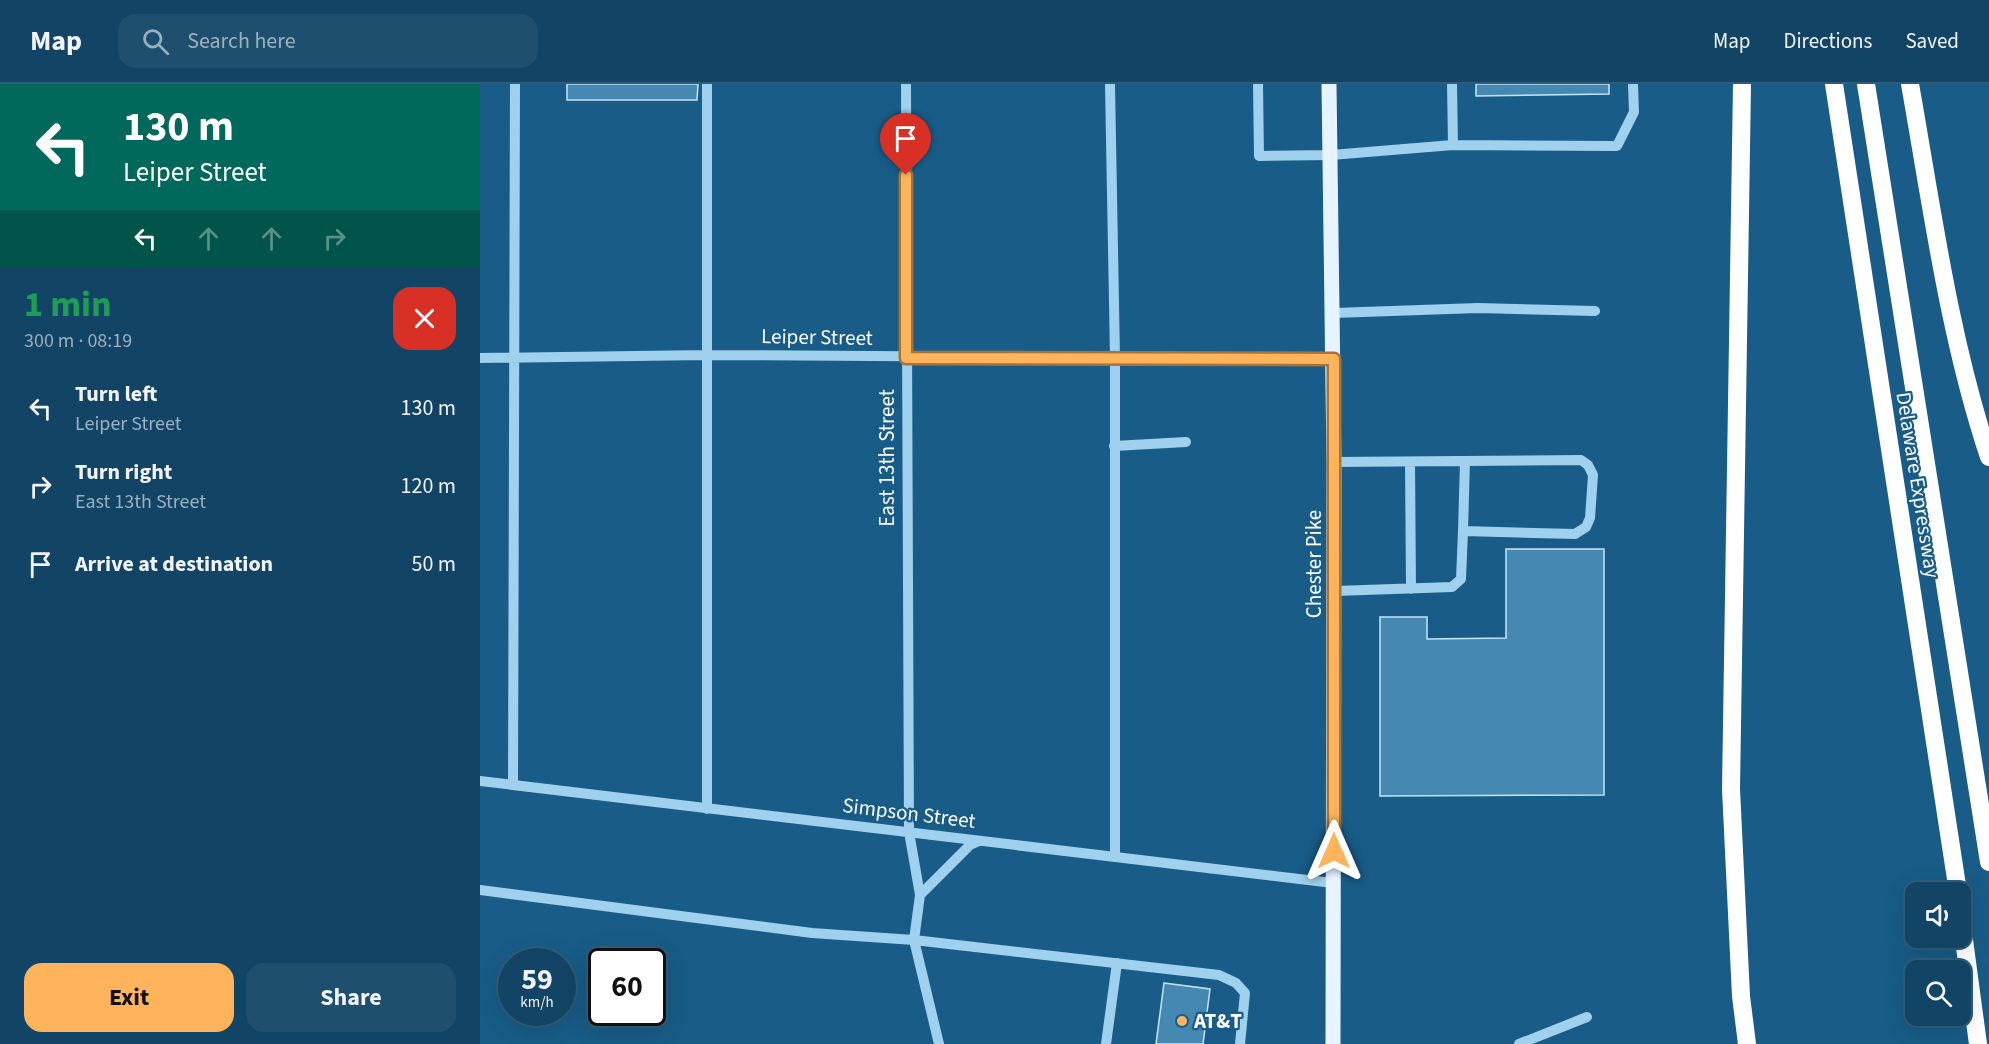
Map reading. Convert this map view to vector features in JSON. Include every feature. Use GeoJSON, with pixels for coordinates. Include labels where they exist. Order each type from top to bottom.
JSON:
{"type":"FeatureCollection","features":[{"type":"Feature","properties":{"kind":"highway"},"geometry":{"type":"LineString","coordinates":[[1742,84],[1731,789],[1741,996],[1747,1044]]}},
{"type":"Feature","properties":{"kind":"highway","name":"Delaware Expressway"},"geometry":{"type":"LineString","coordinates":[[1834,84],[1956,882]]}},
{"type":"Feature","properties":{"kind":"highway","name":"Delaware Expressway"},"geometry":{"type":"LineString","coordinates":[[1866,84],[1989,862]]}},
{"type":"Feature","properties":{"kind":"highway"},"geometry":{"type":"LineString","coordinates":[[1910,84],[1941,259],[1970,390],[1989,457]]}},
{"type":"Feature","properties":{"kind":"highway"},"geometry":{"type":"LineString","coordinates":[[1965,948],[1978,1044]]}},
{"type":"Feature","properties":{"kind":"main road","name":"Chester Pike"},"geometry":{"type":"LineString","coordinates":[[1329,84],[1334,313],[1335,591],[1332,1044]]}},
{"type":"Feature","properties":{"kind":"street"},"geometry":{"type":"LineString","coordinates":[[513,785],[516,84]]}},
{"type":"Feature","properties":{"kind":"street"},"geometry":{"type":"LineString","coordinates":[[706,84],[707,809]]}},
{"type":"Feature","properties":{"kind":"street","name":"East 13th Street"},"geometry":{"type":"LineString","coordinates":[[906,84],[909,832],[921,895],[914,940]]}},
{"type":"Feature","properties":{"kind":"street"},"geometry":{"type":"LineString","coordinates":[[1110,84],[1115,358],[1115,857]]}},
{"type":"Feature","properties":{"kind":"street"},"geometry":{"type":"LineString","coordinates":[[1258,84],[1258,156],[1331,155],[1453,145],[1617,146],[1634,112],[1633,84]]}},
{"type":"Feature","properties":{"kind":"street"},"geometry":{"type":"LineString","coordinates":[[1452,84],[1453,145]]}},
{"type":"Feature","properties":{"kind":"street"},"geometry":{"type":"LineString","coordinates":[[1334,313],[1478,308],[1595,310]]}},
{"type":"Feature","properties":{"kind":"street","name":"Leiper Street"},"geometry":{"type":"LineString","coordinates":[[480,358],[708,355],[1334,359]]}},
{"type":"Feature","properties":{"kind":"street"},"geometry":{"type":"LineString","coordinates":[[1114,446],[1186,442]]}},
{"type":"Feature","properties":{"kind":"street"},"geometry":{"type":"LineString","coordinates":[[1334,462],[1581,460],[1588,465],[1593,475],[1590,518],[1586,527],[1575,534],[1463,531]]}},
{"type":"Feature","properties":{"kind":"street"},"geometry":{"type":"LineString","coordinates":[[1335,591],[1452,587],[1461,579],[1465,461]]}},
{"type":"Feature","properties":{"kind":"street"},"geometry":{"type":"LineString","coordinates":[[1410,462],[1411,589]]}},
{"type":"Feature","properties":{"kind":"street","name":"Simpson Street"},"geometry":{"type":"LineString","coordinates":[[480,782],[1333,883]]}},
{"type":"Feature","properties":{"kind":"street"},"geometry":{"type":"LineString","coordinates":[[921,895],[970,845],[979,841]]}},
{"type":"Feature","properties":{"kind":"street"},"geometry":{"type":"LineString","coordinates":[[480,890],[812,933],[914,940],[1219,975],[1236,982],[1245,993],[1240,1044]]}},
{"type":"Feature","properties":{"kind":"street"},"geometry":{"type":"LineString","coordinates":[[914,940],[939,1044]]}},
{"type":"Feature","properties":{"kind":"street"},"geometry":{"type":"LineString","coordinates":[[1106,1044],[1117,963]]}},
{"type":"Feature","properties":{"kind":"street"},"geometry":{"type":"LineString","coordinates":[[1519,1044],[1587,1017]]}},
{"type":"Feature","properties":{"kind":"building"},"geometry":{"type":"Polygon","coordinates":[[[567,84],[698,84],[697,100],[567,100],[567,84]]]}},
{"type":"Feature","properties":{"kind":"building"},"geometry":{"type":"Polygon","coordinates":[[[1476,84],[1609,84],[1609,94],[1476,96],[1476,84]]]}},
{"type":"Feature","properties":{"kind":"building"},"geometry":{"type":"Polygon","coordinates":[[[1506,549],[1604,549],[1604,795],[1380,796],[1380,617],[1427,617],[1427,639],[1506,638],[1506,549]]]}},
{"type":"Feature","properties":{"kind":"building","name":"AT&T"},"geometry":{"type":"Polygon","coordinates":[[[1164,983],[1210,989],[1203,1044],[1156,1044],[1164,983]]]}},
{"type":"Feature","properties":{"kind":"place","name":"AT&T"},"geometry":{"type":"Point","coordinates":[1182,1021]}},
{"type":"Feature","properties":{"kind":"route"},"geometry":{"type":"LineString","coordinates":[[906,175],[906,358],[1334,359],[1334,851]]}}]}
